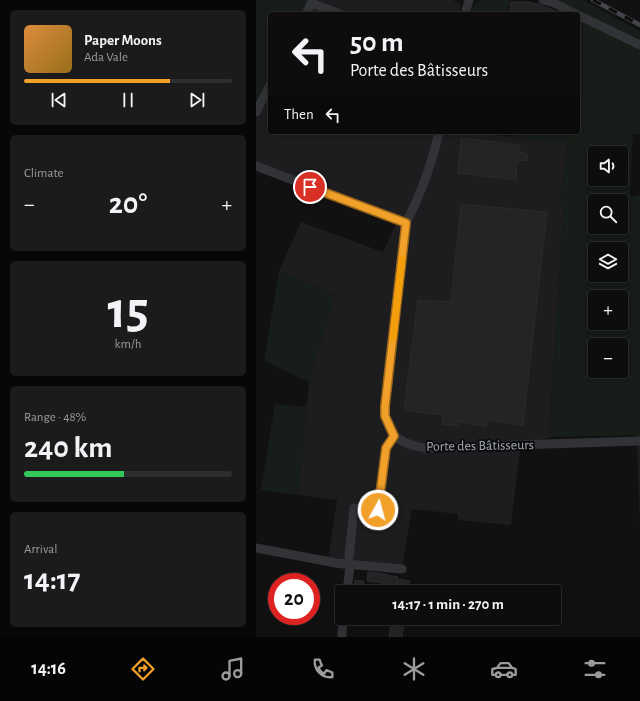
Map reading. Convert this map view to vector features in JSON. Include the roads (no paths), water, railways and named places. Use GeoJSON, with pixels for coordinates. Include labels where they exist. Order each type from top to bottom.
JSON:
{"type":"FeatureCollection","features":[{"type":"Feature","properties":{"kind":"street"},"geometry":{"type":"LineString","coordinates":[[466,12],[469,0]]}},
{"type":"Feature","properties":{"kind":"street"},"geometry":{"type":"LineString","coordinates":[[543,0],[554,3],[573,12]]}},
{"type":"Feature","properties":{"kind":"street"},"geometry":{"type":"LineString","coordinates":[[307,12],[312,2],[335,12]]}},
{"type":"Feature","properties":{"kind":"street"},"geometry":{"type":"LineString","coordinates":[[580,15],[640,45]]}},
{"type":"Feature","properties":{"kind":"street"},"geometry":{"type":"LineString","coordinates":[[256,112],[268,89]]}},
{"type":"Feature","properties":{"kind":"street"},"geometry":{"type":"LineString","coordinates":[[348,585],[354,508],[378,510],[386,448],[394,436],[385,416],[385,406],[406,223],[416,205],[432,162],[439,134]]}},
{"type":"Feature","properties":{"kind":"street"},"geometry":{"type":"LineString","coordinates":[[256,166],[406,223]]}},
{"type":"Feature","properties":{"kind":"street","name":"Porte des Bâtisseurs"},"geometry":{"type":"LineString","coordinates":[[394,436],[404,443],[425,448],[640,441]]}},
{"type":"Feature","properties":{"kind":"street"},"geometry":{"type":"LineString","coordinates":[[256,548],[319,561],[350,561],[402,569]]}},
{"type":"Feature","properties":{"kind":"street"},"geometry":{"type":"LineString","coordinates":[[342,625],[342,637]]}},
{"type":"Feature","properties":{"kind":"railway"},"geometry":{"type":"LineString","coordinates":[[593,0],[640,25]]}}]}
